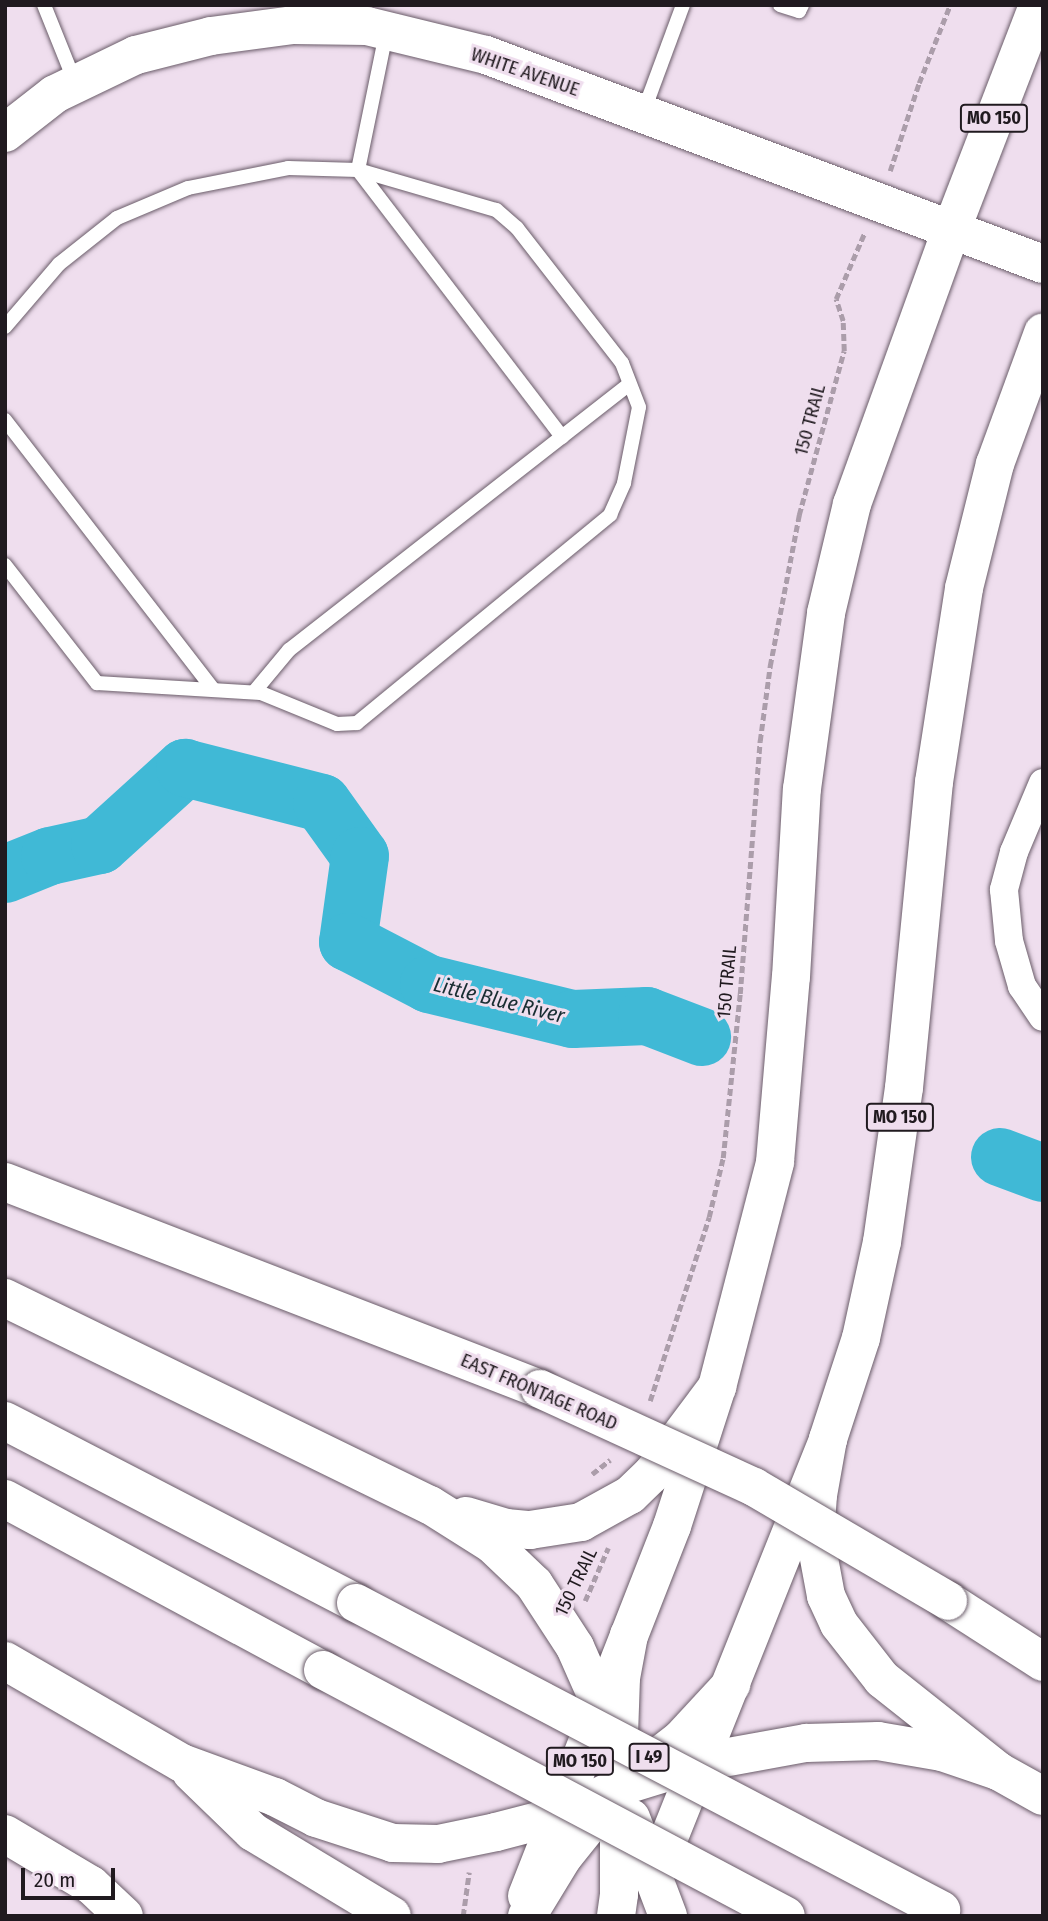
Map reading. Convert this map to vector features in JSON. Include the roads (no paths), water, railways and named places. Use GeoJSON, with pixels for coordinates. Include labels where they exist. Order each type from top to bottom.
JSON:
{"type":"FeatureCollection","features":[{"type":"Feature","properties":{"kind":"main road","name":"MO 150"},"geometry":{"type":"LineString","coordinates":[[520,1916],[672,1526],[717,1387],[775,1162],[791,977],[802,789],[825,613],[852,504],[951,231],[1038,5]]}},
{"type":"Feature","properties":{"kind":"main road","name":"WHITE AVENUE"},"geometry":{"type":"LineString","coordinates":[[5,133],[55,94],[136,55],[211,36],[293,25],[367,26],[389,18],[1043,264]]}},
{"type":"Feature","properties":{"kind":"main road","name":"MO 150"},"geometry":{"type":"LineString","coordinates":[[638,1916],[828,1439],[861,1338],[882,1242],[904,1088],[934,782],[964,589],[995,464],[1043,332]]}},
{"type":"Feature","properties":{"kind":"main road","name":"EAST FRONTAGE ROAD"},"geometry":{"type":"LineString","coordinates":[[5,1182],[540,1389],[754,1487],[948,1601],[1043,1662]]}},
{"type":"Feature","properties":{"kind":"main road"},"geometry":{"type":"LineString","coordinates":[[5,1298],[430,1505],[492,1544],[534,1584],[567,1633],[601,1706],[619,1787],[654,1875],[667,1916]]}},
{"type":"Feature","properties":{"kind":"main road"},"geometry":{"type":"LineString","coordinates":[[430,1505],[506,1528],[530,1530],[581,1522],[630,1495],[652,1474],[717,1387]]}},
{"type":"Feature","properties":{"kind":"main road","name":"I 49"},"geometry":{"type":"LineString","coordinates":[[5,1421],[946,1913]]}},
{"type":"Feature","properties":{"kind":"main road"},"geometry":{"type":"LineString","coordinates":[[828,1439],[818,1495],[815,1537],[822,1583],[839,1624],[882,1679],[998,1771],[1043,1796]]}},
{"type":"Feature","properties":{"kind":"main road"},"geometry":{"type":"LineString","coordinates":[[5,1499],[786,1916]]}},
{"type":"Feature","properties":{"kind":"main road"},"geometry":{"type":"LineString","coordinates":[[615,1916],[619,1894],[619,1710],[629,1635]]}},
{"type":"Feature","properties":{"kind":"main road"},"geometry":{"type":"LineString","coordinates":[[5,1661],[182,1763],[275,1797],[316,1818],[393,1843],[438,1844],[558,1816],[619,1787],[701,1762],[806,1743],[878,1741],[942,1752],[998,1771]]}},
{"type":"Feature","properties":{"kind":"main road"},"geometry":{"type":"LineString","coordinates":[[527,1916],[563,1857],[619,1787],[681,1739],[731,1685]]}},
{"type":"Feature","properties":{"kind":"main road"},"geometry":{"type":"LineString","coordinates":[[182,1763],[253,1832],[392,1916]]}},
{"type":"Feature","properties":{"kind":"main road"},"geometry":{"type":"LineString","coordinates":[[5,1834],[91,1885],[124,1916]]}},
{"type":"Feature","properties":{"kind":"street"},"geometry":{"type":"LineString","coordinates":[[1043,783],[1036,818],[1014,852],[1004,890],[1009,940],[1022,986],[1043,1017]]}},
{"type":"Feature","properties":{"kind":"lane"},"geometry":{"type":"LineString","coordinates":[[44,5],[75,84]]}},
{"type":"Feature","properties":{"kind":"lane"},"geometry":{"type":"LineString","coordinates":[[642,114],[683,5]]}},
{"type":"Feature","properties":{"kind":"lane"},"geometry":{"type":"LineString","coordinates":[[780,5],[799,11],[802,5]]}},
{"type":"Feature","properties":{"kind":"lane"},"geometry":{"type":"LineString","coordinates":[[389,18],[358,170],[562,437]]}},
{"type":"Feature","properties":{"kind":"lane"},"geometry":{"type":"LineString","coordinates":[[5,327],[59,264],[117,218],[188,188],[288,168],[358,170],[496,210],[517,228],[614,352],[639,407],[624,483],[610,515],[357,723],[337,724],[254,692],[97,683],[5,565]]}},
{"type":"Feature","properties":{"kind":"lane"},"geometry":{"type":"LineString","coordinates":[[254,692],[289,650],[630,384]]}},
{"type":"Feature","properties":{"kind":"lane"},"geometry":{"type":"LineString","coordinates":[[5,420],[214,690]]}},
{"type":"Feature","properties":{"kind":"waterway","name":"Little Blue River"},"geometry":{"type":"LineString","coordinates":[[5,874],[50,856],[100,845],[185,768],[322,803],[360,856],[348,942],[429,984],[573,1019],[647,1016],[702,1037]]}},
{"type":"Feature","properties":{"kind":"waterway","name":"Little Blue River"},"geometry":{"type":"LineString","coordinates":[[1000,1157],[1043,1173]]}}]}
